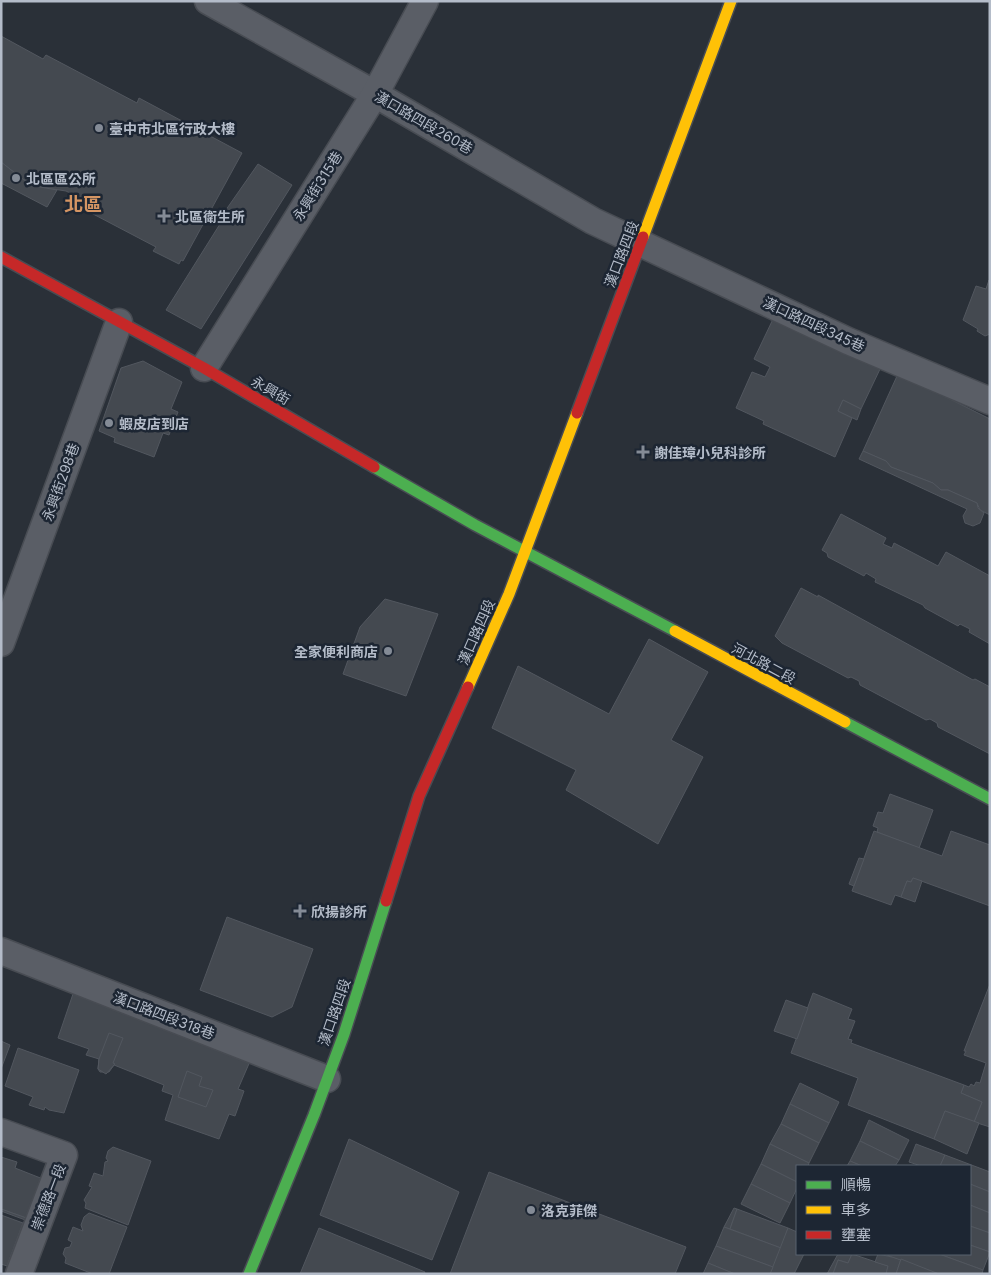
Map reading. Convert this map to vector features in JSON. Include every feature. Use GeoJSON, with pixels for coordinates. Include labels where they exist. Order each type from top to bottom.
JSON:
{"type":"FeatureCollection","features":[{"type":"Feature","properties":{"kind":"street","name":"漢口路四段260巷"},"geometry":{"type":"LineString","coordinates":[[208,1],[375,94],[593,221],[640,244]]}},
{"type":"Feature","properties":{"kind":"street","name":"永興街315巷"},"geometry":{"type":"LineString","coordinates":[[204,368],[375,94],[425,1]]}},
{"type":"Feature","properties":{"kind":"street","name":"漢口路四段"},"geometry":{"type":"LineString","coordinates":[[249,1274],[344,1034],[419,796],[509,594],[731,1]]}},
{"type":"Feature","properties":{"kind":"street","name":"漢口路四段345巷"},"geometry":{"type":"LineString","coordinates":[[640,244],[848,341],[990,401]]}},
{"type":"Feature","properties":{"kind":"street","name":"永興街"},"geometry":{"type":"LineString","coordinates":[[1,257],[204,368],[524,552]]}},
{"type":"Feature","properties":{"kind":"street","name":"永興街298巷"},"geometry":{"type":"LineString","coordinates":[[1,642],[119,322]]}},
{"type":"Feature","properties":{"kind":"street","name":"河北路二段"},"geometry":{"type":"LineString","coordinates":[[524,552],[990,799]]}},
{"type":"Feature","properties":{"kind":"street","name":"漢口路四段318巷"},"geometry":{"type":"LineString","coordinates":[[1,951],[327,1079]]}},
{"type":"Feature","properties":{"kind":"street","name":"崇德路一段"},"geometry":{"type":"LineString","coordinates":[[1,1132],[64,1155],[19,1274]]}},
{"type":"Feature","properties":{"kind":"building","name":"臺中市北區行政大樓"},"geometry":{"type":"Polygon","coordinates":[[[1,36],[43,59],[46,55],[137,103],[139,98],[242,153],[183,261],[181,260],[179,264],[153,251],[156,247],[74,204],[78,197],[66,191],[40,187],[24,180],[1,162],[1,36]]]}},
{"type":"Feature","properties":{"kind":"building"},"geometry":{"type":"Polygon","coordinates":[[[1,162],[24,180],[40,187],[57,190],[47,207],[1,183],[1,162]]]}},
{"type":"Feature","properties":{"kind":"building"},"geometry":{"type":"Polygon","coordinates":[[[258,164],[292,185],[201,329],[166,310],[225,216],[223,214],[258,164]]]}},
{"type":"Feature","properties":{"kind":"building"},"geometry":{"type":"Polygon","coordinates":[[[989,280],[990,334],[985,336],[977,331],[978,329],[963,320],[976,286],[986,289],[989,280]]]}},
{"type":"Feature","properties":{"kind":"building"},"geometry":{"type":"Polygon","coordinates":[[[774,317],[881,367],[861,409],[843,400],[838,411],[852,418],[835,457],[763,424],[764,421],[736,408],[752,372],[765,377],[770,367],[754,359],[774,317]]]}},
{"type":"Feature","properties":{"kind":"building"},"geometry":{"type":"Polygon","coordinates":[[[143,361],[182,382],[171,409],[178,412],[169,435],[163,433],[154,457],[114,442],[115,438],[99,431],[121,368],[143,361]]]}},
{"type":"Feature","properties":{"kind":"building"},"geometry":{"type":"Polygon","coordinates":[[[897,376],[934,391],[990,419],[990,515],[980,510],[977,503],[948,490],[941,490],[933,483],[891,467],[886,461],[863,451],[897,376]]]}},
{"type":"Feature","properties":{"kind":"building"},"geometry":{"type":"Polygon","coordinates":[[[843,400],[861,409],[857,420],[838,411],[843,400]]]}},
{"type":"Feature","properties":{"kind":"building"},"geometry":{"type":"Polygon","coordinates":[[[863,451],[886,461],[891,467],[933,483],[941,490],[948,490],[977,503],[978,508],[984,513],[980,523],[973,526],[965,523],[963,516],[967,509],[859,459],[863,451]]]}},
{"type":"Feature","properties":{"kind":"building"},"geometry":{"type":"Polygon","coordinates":[[[841,514],[886,538],[883,544],[892,548],[894,543],[938,566],[946,552],[990,576],[990,644],[969,632],[970,629],[960,624],[958,626],[925,608],[923,605],[875,582],[876,579],[866,573],[864,576],[828,557],[827,553],[822,550],[841,514]]]}},
{"type":"Feature","properties":{"kind":"building"},"geometry":{"type":"Polygon","coordinates":[[[801,588],[818,597],[818,595],[973,680],[975,679],[990,687],[990,754],[938,727],[937,723],[930,719],[926,720],[860,685],[859,681],[851,677],[848,678],[782,643],[775,636],[801,588]]]}},
{"type":"Feature","properties":{"kind":"building","name":"全家便利商店"},"geometry":{"type":"Polygon","coordinates":[[[385,599],[438,614],[406,696],[343,674],[360,627],[385,599]]]}},
{"type":"Feature","properties":{"kind":"building"},"geometry":{"type":"Polygon","coordinates":[[[649,639],[708,672],[671,740],[703,757],[658,844],[566,790],[576,770],[492,728],[518,666],[609,714],[649,639]]]}},
{"type":"Feature","properties":{"kind":"building"},"geometry":{"type":"Polygon","coordinates":[[[890,794],[933,810],[919,848],[877,832],[878,828],[873,826],[878,812],[883,813],[890,794]]]}},
{"type":"Feature","properties":{"kind":"building"},"geometry":{"type":"Polygon","coordinates":[[[874,831],[942,856],[951,831],[990,845],[990,906],[913,878],[911,882],[907,881],[901,897],[895,895],[891,905],[852,891],[874,831]]]}},
{"type":"Feature","properties":{"kind":"building"},"geometry":{"type":"Polygon","coordinates":[[[859,858],[864,859],[854,886],[849,884],[859,858]]]}},
{"type":"Feature","properties":{"kind":"building"},"geometry":{"type":"Polygon","coordinates":[[[913,878],[922,881],[915,902],[901,897],[907,881],[911,882],[913,878]]]}},
{"type":"Feature","properties":{"kind":"building"},"geometry":{"type":"Polygon","coordinates":[[[227,917],[313,949],[292,1007],[272,1017],[200,990],[227,917]]]}},
{"type":"Feature","properties":{"kind":"building"},"geometry":{"type":"Polygon","coordinates":[[[990,984],[990,1127],[974,1122],[982,1102],[961,1093],[964,1085],[969,1087],[971,1084],[974,1086],[976,1082],[980,1083],[986,1063],[964,1055],[966,1051],[964,1051],[990,984]]]}},
{"type":"Feature","properties":{"kind":"building"},"geometry":{"type":"Polygon","coordinates":[[[74,991],[251,1059],[238,1089],[244,1091],[235,1116],[229,1114],[219,1139],[165,1120],[173,1095],[162,1091],[164,1085],[114,1065],[109,1072],[100,1072],[98,1069],[99,1059],[86,1055],[89,1049],[58,1038],[74,991]]]}},
{"type":"Feature","properties":{"kind":"building"},"geometry":{"type":"Polygon","coordinates":[[[813,993],[852,1009],[848,1019],[855,1021],[848,1039],[852,1040],[851,1043],[964,1085],[961,1093],[982,1102],[974,1122],[945,1111],[934,1139],[848,1105],[858,1078],[791,1053],[813,993]]]}},
{"type":"Feature","properties":{"kind":"building"},"geometry":{"type":"Polygon","coordinates":[[[786,1000],[808,1008],[797,1039],[774,1031],[786,1000]]]}},
{"type":"Feature","properties":{"kind":"building"},"geometry":{"type":"Polygon","coordinates":[[[109,1033],[123,1038],[113,1063],[115,1064],[106,1074],[98,1069],[99,1059],[109,1033]]]}},
{"type":"Feature","properties":{"kind":"building"},"geometry":{"type":"Polygon","coordinates":[[[1,1041],[10,1045],[1,1069],[1,1041]]]}},
{"type":"Feature","properties":{"kind":"building"},"geometry":{"type":"Polygon","coordinates":[[[18,1048],[79,1070],[64,1113],[49,1110],[45,1107],[44,1110],[29,1105],[33,1097],[5,1086],[18,1048]]]}},
{"type":"Feature","properties":{"kind":"building"},"geometry":{"type":"Polygon","coordinates":[[[187,1071],[202,1077],[199,1086],[213,1090],[206,1107],[178,1097],[187,1071]]]}},
{"type":"Feature","properties":{"kind":"building"},"geometry":{"type":"Polygon","coordinates":[[[800,1083],[839,1102],[829,1123],[790,1104],[800,1083]]]}},
{"type":"Feature","properties":{"kind":"building"},"geometry":{"type":"Polygon","coordinates":[[[790,1104],[829,1123],[819,1143],[781,1124],[790,1104]]]}},
{"type":"Feature","properties":{"kind":"building"},"geometry":{"type":"Polygon","coordinates":[[[945,1111],[979,1123],[967,1154],[934,1139],[945,1111]]]}},
{"type":"Feature","properties":{"kind":"building"},"geometry":{"type":"Polygon","coordinates":[[[869,1120],[909,1140],[899,1160],[860,1141],[869,1120]]]}},
{"type":"Feature","properties":{"kind":"building"},"geometry":{"type":"Polygon","coordinates":[[[781,1124],[819,1143],[809,1163],[770,1144],[781,1124]]]}},
{"type":"Feature","properties":{"kind":"building"},"geometry":{"type":"Polygon","coordinates":[[[349,1139],[459,1192],[432,1260],[320,1215],[349,1139]]]}},
{"type":"Feature","properties":{"kind":"building"},"geometry":{"type":"Polygon","coordinates":[[[860,1141],[899,1160],[896,1165],[860,1165],[850,1161],[860,1141]]]}},
{"type":"Feature","properties":{"kind":"building"},"geometry":{"type":"Polygon","coordinates":[[[770,1144],[809,1163],[808,1165],[796,1165],[796,1182],[761,1164],[770,1144]]]}},
{"type":"Feature","properties":{"kind":"building"},"geometry":{"type":"Polygon","coordinates":[[[916,1144],[945,1155],[940,1165],[918,1165],[909,1162],[916,1144]]]}},
{"type":"Feature","properties":{"kind":"building"},"geometry":{"type":"Polygon","coordinates":[[[113,1147],[151,1161],[128,1225],[85,1208],[86,1203],[84,1200],[92,1187],[89,1186],[94,1173],[103,1176],[105,1162],[108,1161],[106,1158],[108,1151],[113,1147]]]}},
{"type":"Feature","properties":{"kind":"building"},"geometry":{"type":"Polygon","coordinates":[[[945,1155],[990,1172],[990,1192],[971,1184],[971,1165],[940,1165],[945,1155]]]}},
{"type":"Feature","properties":{"kind":"building"},"geometry":{"type":"Polygon","coordinates":[[[1,1157],[17,1162],[15,1168],[43,1179],[29,1219],[1,1209],[1,1157]]]}},
{"type":"Feature","properties":{"kind":"building"},"geometry":{"type":"Polygon","coordinates":[[[850,1161],[860,1165],[848,1165],[850,1161]]]}},
{"type":"Feature","properties":{"kind":"building"},"geometry":{"type":"Polygon","coordinates":[[[761,1164],[796,1182],[796,1190],[790,1203],[751,1184],[761,1164]]]}},
{"type":"Feature","properties":{"kind":"building","name":"洛克菲傑"},"geometry":{"type":"Polygon","coordinates":[[[489,1172],[686,1247],[675,1274],[450,1274],[489,1172]]]}},
{"type":"Feature","properties":{"kind":"building"},"geometry":{"type":"Polygon","coordinates":[[[751,1184],[790,1203],[780,1223],[741,1204],[751,1184]]]}},
{"type":"Feature","properties":{"kind":"building"},"geometry":{"type":"Polygon","coordinates":[[[971,1184],[990,1192],[990,1213],[971,1205],[971,1184]]]}},
{"type":"Feature","properties":{"kind":"building"},"geometry":{"type":"Polygon","coordinates":[[[971,1205],[990,1213],[990,1233],[971,1226],[971,1205]]]}},
{"type":"Feature","properties":{"kind":"building"},"geometry":{"type":"Polygon","coordinates":[[[734,1208],[737,1209],[730,1229],[724,1227],[734,1208]]]}},
{"type":"Feature","properties":{"kind":"building"},"geometry":{"type":"Polygon","coordinates":[[[1,1209],[29,1219],[28,1221],[1,1211],[1,1209]]]}},
{"type":"Feature","properties":{"kind":"building"},"geometry":{"type":"Polygon","coordinates":[[[737,1209],[788,1228],[781,1248],[730,1229],[737,1209]]]}},
{"type":"Feature","properties":{"kind":"building"},"geometry":{"type":"Polygon","coordinates":[[[89,1213],[127,1227],[109,1274],[93,1274],[65,1263],[66,1258],[63,1254],[65,1248],[70,1247],[72,1242],[68,1240],[73,1227],[83,1231],[81,1225],[84,1217],[89,1213]]]}},
{"type":"Feature","properties":{"kind":"building"},"geometry":{"type":"Polygon","coordinates":[[[1,1215],[23,1223],[7,1266],[1,1264],[1,1215]]]}},
{"type":"Feature","properties":{"kind":"building"},"geometry":{"type":"Polygon","coordinates":[[[971,1226],[990,1233],[990,1252],[971,1245],[971,1226]]]}},
{"type":"Feature","properties":{"kind":"building"},"geometry":{"type":"Polygon","coordinates":[[[724,1227],[781,1248],[773,1267],[716,1246],[724,1227]]]}},
{"type":"Feature","properties":{"kind":"building"},"geometry":{"type":"Polygon","coordinates":[[[319,1228],[425,1272],[424,1274],[300,1274],[319,1228]]]}},
{"type":"Feature","properties":{"kind":"building"},"geometry":{"type":"Polygon","coordinates":[[[788,1228],[796,1232],[796,1255],[804,1255],[794,1274],[770,1274],[788,1228]]]}},
{"type":"Feature","properties":{"kind":"building"},"geometry":{"type":"Polygon","coordinates":[[[971,1245],[990,1252],[983,1270],[942,1255],[971,1255],[971,1245]]]}},
{"type":"Feature","properties":{"kind":"building"},"geometry":{"type":"Polygon","coordinates":[[[716,1246],[773,1267],[770,1274],[735,1274],[708,1263],[716,1246]]]}},
{"type":"Feature","properties":{"kind":"building"},"geometry":{"type":"Polygon","coordinates":[[[837,1255],[852,1255],[848,1263],[838,1260],[833,1274],[827,1274],[837,1255]]]}},
{"type":"Feature","properties":{"kind":"building"},"geometry":{"type":"Polygon","coordinates":[[[852,1255],[855,1255],[888,1266],[886,1274],[833,1274],[838,1260],[848,1263],[852,1255]]]}},
{"type":"Feature","properties":{"kind":"building"},"geometry":{"type":"Polygon","coordinates":[[[878,1255],[901,1259],[896,1274],[886,1274],[888,1266],[875,1262],[878,1255]]]}},
{"type":"Feature","properties":{"kind":"building"},"geometry":{"type":"Polygon","coordinates":[[[887,1255],[942,1255],[983,1270],[982,1274],[939,1274],[887,1255]]]}},
{"type":"Feature","properties":{"kind":"building"},"geometry":{"type":"Polygon","coordinates":[[[901,1259],[939,1274],[896,1274],[901,1259]]]}},
{"type":"Feature","properties":{"kind":"building"},"geometry":{"type":"Polygon","coordinates":[[[708,1263],[735,1274],[703,1274],[708,1263]]]}},
{"type":"Feature","properties":{"kind":"traffic: fast"},"geometry":{"type":"LineString","coordinates":[[374,467],[475,525],[675,631]]}},
{"type":"Feature","properties":{"kind":"traffic: fast"},"geometry":{"type":"LineString","coordinates":[[845,722],[990,799]]}},
{"type":"Feature","properties":{"kind":"traffic: fast"},"geometry":{"type":"LineString","coordinates":[[249,1274],[314,1115],[344,1034],[386,901]]}},
{"type":"Feature","properties":{"kind":"traffic: slow"},"geometry":{"type":"LineString","coordinates":[[643,237],[731,1]]}},
{"type":"Feature","properties":{"kind":"traffic: slow"},"geometry":{"type":"LineString","coordinates":[[468,687],[509,594],[577,413]]}},
{"type":"Feature","properties":{"kind":"traffic: slow"},"geometry":{"type":"LineString","coordinates":[[675,631],[845,722]]}},
{"type":"Feature","properties":{"kind":"traffic: jam"},"geometry":{"type":"LineString","coordinates":[[577,413],[643,237]]}},
{"type":"Feature","properties":{"kind":"traffic: jam"},"geometry":{"type":"LineString","coordinates":[[1,257],[204,368],[374,467]]}},
{"type":"Feature","properties":{"kind":"traffic: jam"},"geometry":{"type":"LineString","coordinates":[[386,901],[419,796],[468,687]]}},
{"type":"Feature","properties":{"kind":"place","name":"臺中市北區行政大樓"},"geometry":{"type":"Point","coordinates":[99,128]}},
{"type":"Feature","properties":{"kind":"place","name":"北區區公所"},"geometry":{"type":"Point","coordinates":[16,178]}},
{"type":"Feature","properties":{"kind":"place","name":"北區衛生所"},"geometry":{"type":"Point","coordinates":[164,216]}},
{"type":"Feature","properties":{"kind":"place","name":"蝦皮店到店"},"geometry":{"type":"Point","coordinates":[109,423]}},
{"type":"Feature","properties":{"kind":"place","name":"謝佳璋小兒科診所"},"geometry":{"type":"Point","coordinates":[643,452]}},
{"type":"Feature","properties":{"kind":"place","name":"全家便利商店"},"geometry":{"type":"Point","coordinates":[388,651]}},
{"type":"Feature","properties":{"kind":"place","name":"欣揚診所"},"geometry":{"type":"Point","coordinates":[300,911]}},
{"type":"Feature","properties":{"kind":"place","name":"洛克菲傑"},"geometry":{"type":"Point","coordinates":[531,1210]}},
{"type":"Feature","properties":{"kind":"district","name":"北區"},"geometry":{"type":"Point","coordinates":[83,204]}}]}
